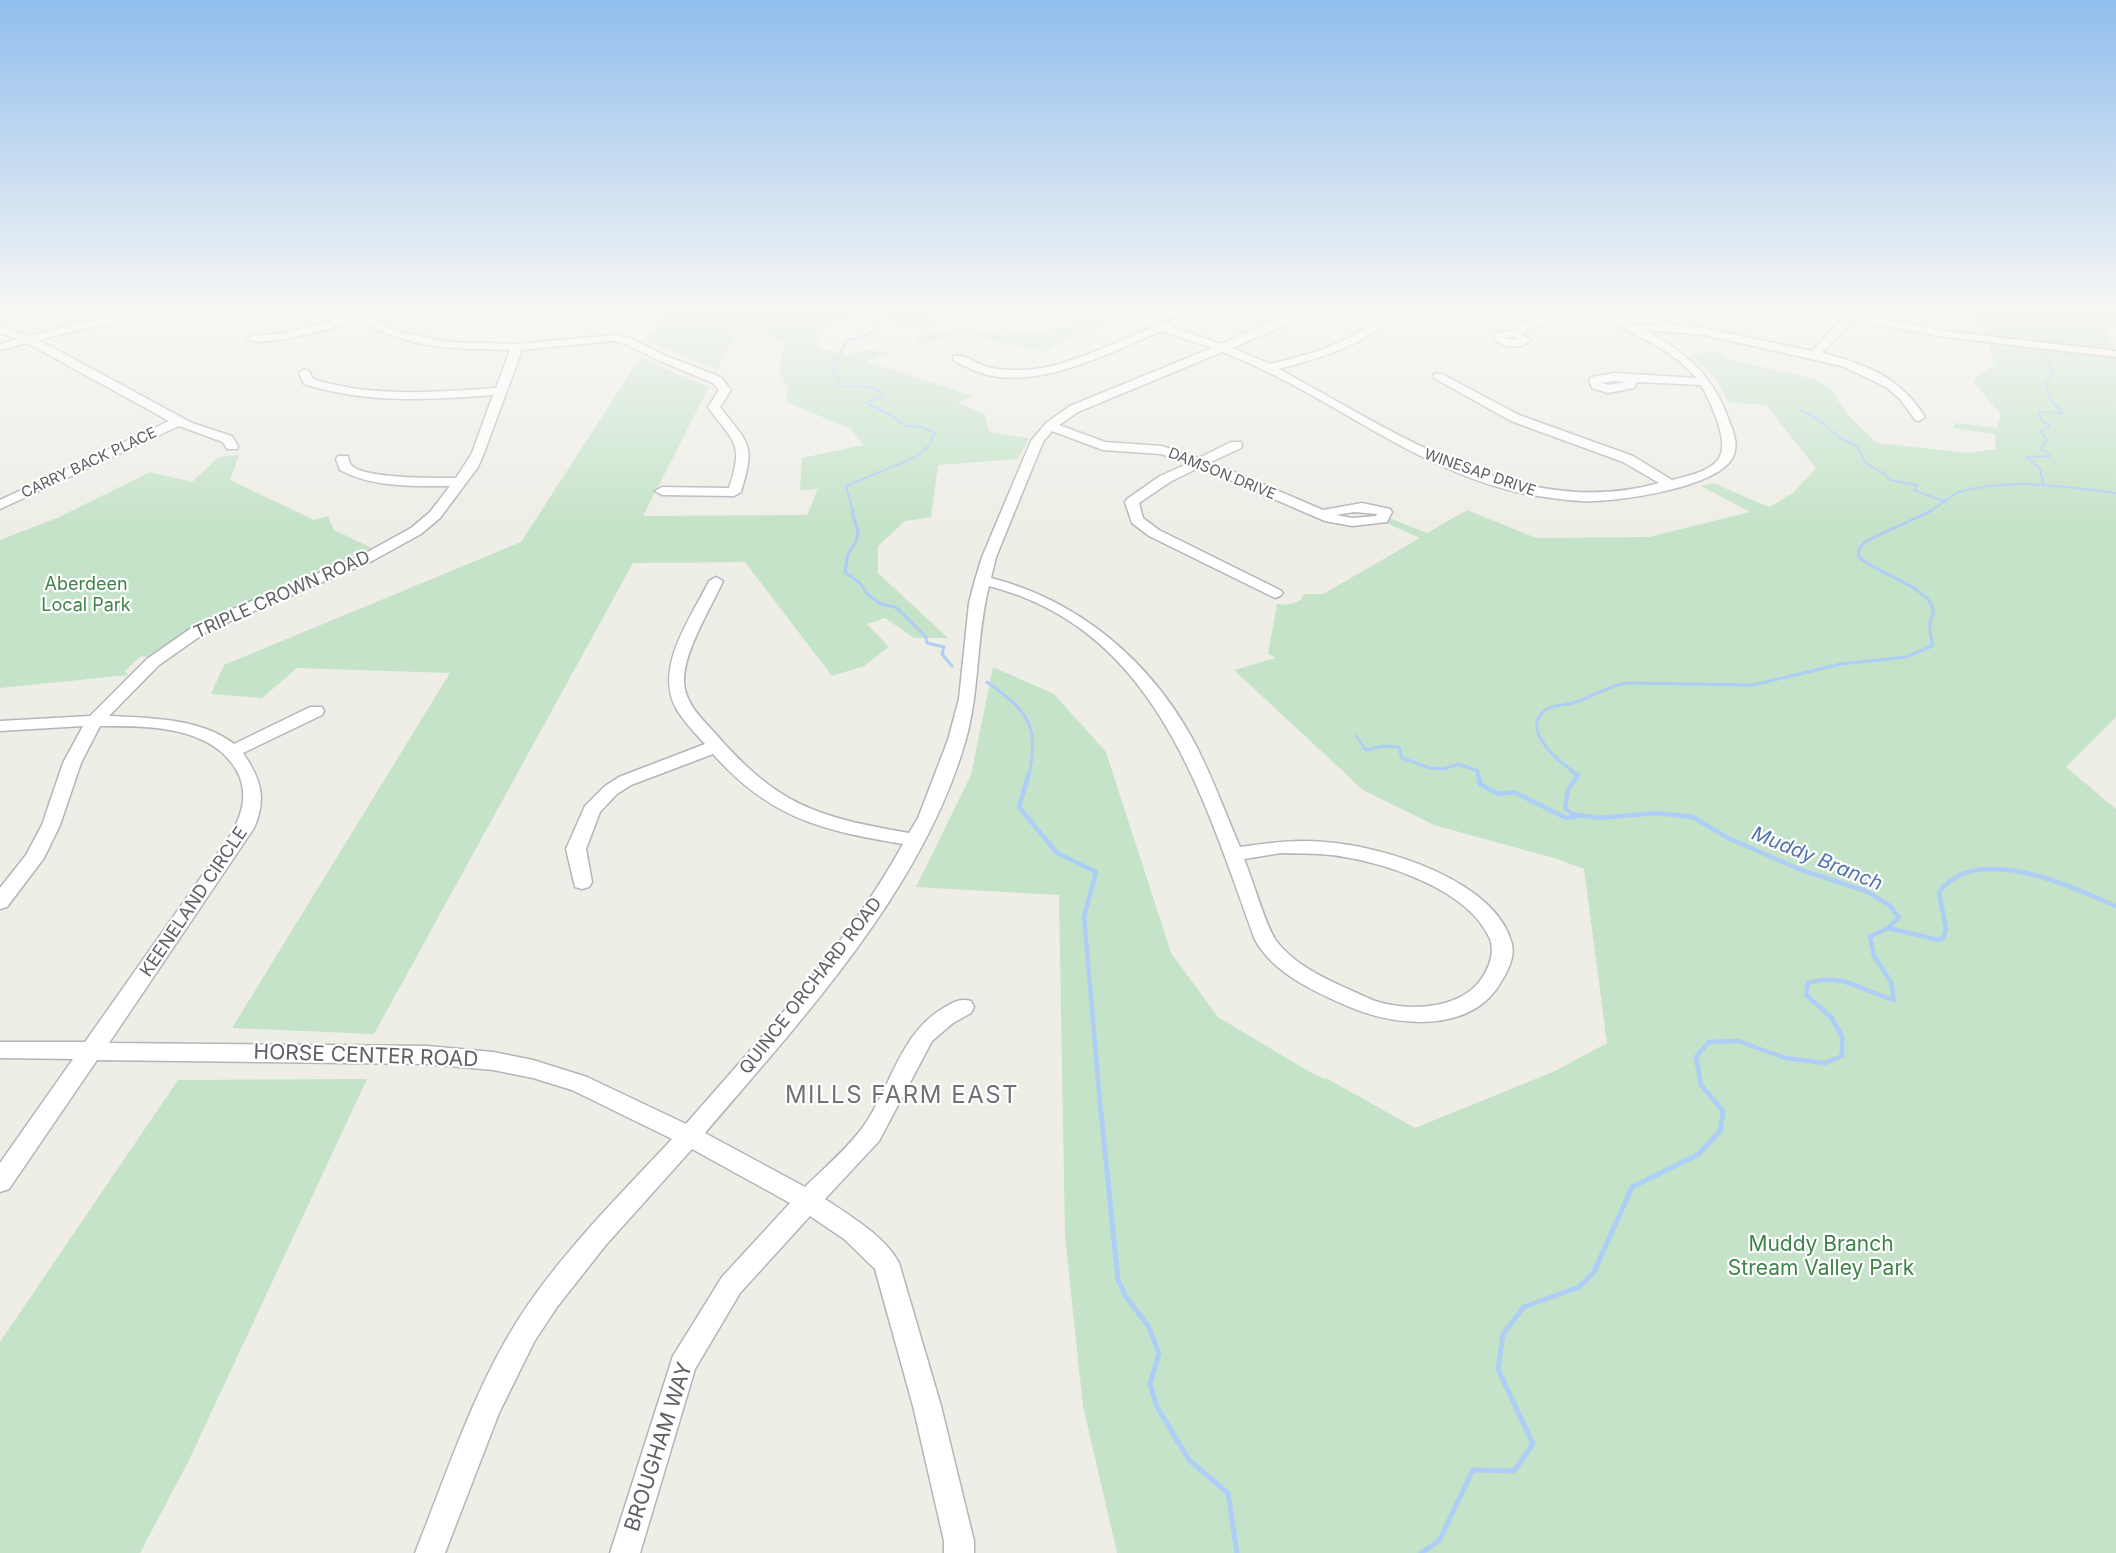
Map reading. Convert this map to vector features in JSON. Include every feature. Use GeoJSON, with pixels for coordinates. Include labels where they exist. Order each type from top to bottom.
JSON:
{"type":"FeatureCollection","features":[{"type":"Feature","properties":{"kind":"street"},"geometry":{"type":"LineString","coordinates":[[106,381],[178,421],[228,439],[232,446]]}},
{"type":"Feature","properties":{"kind":"street"},"geometry":{"type":"LineString","coordinates":[[309,381],[344,393],[362,396],[408,397],[501,391]]}},
{"type":"Feature","properties":{"kind":"street","name":"TRIPLE CROWN ROAD"},"geometry":{"type":"LineString","coordinates":[[0,902],[34,858],[51,825],[72,763],[93,723],[153,662],[172,647],[213,623],[391,546],[416,531],[435,515],[478,453],[504,381]]}},
{"type":"Feature","properties":{"kind":"street"},"geometry":{"type":"LineString","coordinates":[[662,491],[734,492],[744,459],[740,438],[720,417],[714,407],[725,390],[718,381]]}},
{"type":"Feature","properties":{"kind":"street","name":"QUINCE ORCHARD ROAD"},"geometry":{"type":"LineString","coordinates":[[430,1553],[487,1408],[525,1333],[548,1299],[596,1238],[759,1056],[851,941],[915,840],[948,768],[964,713],[982,580],[1032,450],[1050,426],[1080,406],[1138,381]]}},
{"type":"Feature","properties":{"kind":"street","name":"WINESAP DRIVE"},"geometry":{"type":"LineString","coordinates":[[1293,381],[1405,445],[1444,462],[1524,490],[1569,498],[1602,498],[1671,485],[1715,469],[1729,454],[1728,434],[1705,382]]}},
{"type":"Feature","properties":{"kind":"street"},"geometry":{"type":"LineString","coordinates":[[1447,381],[1515,418],[1628,459],[1671,485]]}},
{"type":"Feature","properties":{"kind":"street"},"geometry":{"type":"LineString","coordinates":[[1695,381],[1705,382]]}},
{"type":"Feature","properties":{"kind":"street"},"geometry":{"type":"LineString","coordinates":[[1887,381],[1906,396],[1919,417]]}},
{"type":"Feature","properties":{"kind":"street","name":"CARRY BACK PLACE"},"geometry":{"type":"LineString","coordinates":[[0,505],[178,421]]}},
{"type":"Feature","properties":{"kind":"street","name":"DAMSON DRIVE"},"geometry":{"type":"LineString","coordinates":[[1050,426],[1103,446],[1162,450],[1200,462],[1322,515]]}},
{"type":"Feature","properties":{"kind":"street"},"geometry":{"type":"LineString","coordinates":[[1236,445],[1165,479],[1132,502],[1137,520],[1154,533],[1275,593]]}},
{"type":"Feature","properties":{"kind":"street"},"geometry":{"type":"LineString","coordinates":[[343,459],[349,471],[370,476],[416,482],[460,482]]}},
{"type":"Feature","properties":{"kind":"street"},"geometry":{"type":"LineString","coordinates":[[716,580],[679,665],[676,682],[679,697],[686,711],[752,783],[788,807],[841,827],[915,840]]}},
{"type":"Feature","properties":{"kind":"street"},"geometry":{"type":"LineString","coordinates":[[982,580],[1029,592],[1092,630],[1113,648],[1159,700],[1188,749],[1233,854],[1265,940],[1274,953],[1335,992],[1370,1007],[1407,1014],[1450,1010],[1469,1003],[1492,983],[1503,954],[1500,938],[1493,923],[1480,908],[1445,883],[1380,859],[1334,849],[1281,847],[1233,854]]}},
{"type":"Feature","properties":{"kind":"street"},"geometry":{"type":"LineString","coordinates":[[233,751],[316,711]]}},
{"type":"Feature","properties":{"kind":"street","name":"KEENELAND CIRCLE"},"geometry":{"type":"LineString","coordinates":[[0,726],[35,722],[146,723],[182,727],[213,737],[233,751],[252,780],[254,794],[249,819],[233,847],[0,1182]]}},
{"type":"Feature","properties":{"kind":"street"},"geometry":{"type":"LineString","coordinates":[[582,882],[576,849],[591,810],[611,790],[625,781],[717,746]]}},
{"type":"Feature","properties":{"kind":"street","name":"BROUGHAM WAY"},"geometry":{"type":"LineString","coordinates":[[625,1553],[683,1365],[731,1285],[871,1134],[924,1035],[945,1017],[963,1007]]}},
{"type":"Feature","properties":{"kind":"street","name":"HORSE CENTER ROAD"},"geometry":{"type":"LineString","coordinates":[[0,1050],[427,1055],[493,1060],[579,1083],[689,1136],[808,1201]]}},
{"type":"Feature","properties":{"kind":"street"},"geometry":{"type":"LineString","coordinates":[[808,1201],[853,1231],[886,1263],[927,1406],[959,1541],[959,1553]]}},
{"type":"Feature","properties":{"kind":"green space"},"geometry":{"type":"Polygon","coordinates":[[[625,381],[696,381],[709,387],[643,516],[807,515],[818,489],[800,490],[802,458],[864,445],[851,429],[786,402],[789,389],[785,381],[928,381],[973,396],[959,403],[985,415],[989,432],[1029,438],[1018,459],[938,465],[931,517],[905,521],[878,546],[878,573],[948,638],[914,638],[885,618],[867,624],[889,647],[864,666],[832,676],[745,562],[633,563],[374,1034],[232,1028],[450,673],[297,668],[262,698],[211,694],[224,665],[521,542],[625,381]]]}},
{"type":"Feature","properties":{"kind":"green space","name":"Muddy Branch Stream Valley Park"},"geometry":{"type":"Polygon","coordinates":[[[1718,381],[1818,381],[1830,388],[1846,413],[1877,443],[1968,453],[1996,449],[1995,434],[1952,428],[1955,423],[1997,428],[2001,415],[1973,381],[2116,381],[2116,717],[2066,767],[2116,809],[2116,1553],[1117,1553],[1083,1406],[1065,1237],[1059,895],[916,887],[971,775],[993,667],[1054,694],[1106,752],[1171,953],[1218,1017],[1310,1072],[1326,1078],[1415,1128],[1555,1071],[1607,1043],[1584,869],[1557,859],[1434,825],[1363,790],[1234,670],[1276,658],[1268,654],[1277,604],[1296,602],[1304,594],[1323,594],[1420,538],[1384,522],[1389,518],[1427,533],[1467,510],[1536,538],[1649,537],[1750,512],[1701,486],[1713,483],[1769,507],[1793,493],[1816,468],[1766,405],[1728,402],[1718,381]]]}},
{"type":"Feature","properties":{"kind":"green space","name":"Aberdeen Local Park"},"geometry":{"type":"Polygon","coordinates":[[[239,455],[230,480],[314,520],[328,516],[334,530],[372,548],[257,598],[147,657],[141,656],[125,671],[128,675],[0,688],[0,540],[57,518],[150,472],[192,482],[219,457],[239,455]]]}},
{"type":"Feature","properties":{"kind":"green space"},"geometry":{"type":"Polygon","coordinates":[[[367,1079],[189,1460],[140,1553],[0,1553],[0,1342],[178,1080],[367,1079]]]}},
{"type":"Feature","properties":{"kind":"waterway"},"geometry":{"type":"LineString","coordinates":[[839,381],[838,386],[872,387],[883,393],[882,396],[866,403],[891,415],[905,426],[921,427],[935,433],[927,448],[916,457],[846,486],[853,512]]}},
{"type":"Feature","properties":{"kind":"waterway"},"geometry":{"type":"LineString","coordinates":[[2043,483],[2040,469],[2027,457],[2051,456],[2041,448],[2047,440],[2041,431],[2050,426],[2041,420],[2039,412],[2063,413],[2050,399],[2047,381]]}},
{"type":"Feature","properties":{"kind":"waterway"},"geometry":{"type":"LineString","coordinates":[[1799,410],[1818,419],[1840,438],[1856,446],[1867,464],[1885,474],[1890,480],[1917,485],[1914,490],[1944,501]]}},
{"type":"Feature","properties":{"kind":"waterway","name":"Muddy Branch"},"geometry":{"type":"LineString","coordinates":[[1944,501],[1959,492],[1978,487],[2018,484],[2116,493]]}},
{"type":"Feature","properties":{"kind":"waterway","name":"Muddy Branch"},"geometry":{"type":"LineString","coordinates":[[1928,512],[1944,501]]}},
{"type":"Feature","properties":{"kind":"waterway"},"geometry":{"type":"LineString","coordinates":[[852,511],[858,532],[856,542],[848,554],[845,572],[860,583],[868,595],[881,604],[895,607],[900,611],[926,637],[927,643],[944,647],[942,654],[952,666]]}},
{"type":"Feature","properties":{"kind":"waterway","name":"Muddy Branch"},"geometry":{"type":"LineString","coordinates":[[1577,774],[1552,754],[1539,735],[1537,726],[1539,717],[1547,709],[1585,699],[1614,686],[1627,683],[1753,685],[1841,664],[1906,657],[1932,646],[1930,626],[1933,609],[1929,601],[1912,587],[1858,556],[1859,549],[1866,541],[1931,511]]}},
{"type":"Feature","properties":{"kind":"waterway"},"geometry":{"type":"LineString","coordinates":[[987,682],[1012,701],[1027,720],[1033,742],[1029,774]]}},
{"type":"Feature","properties":{"kind":"waterway"},"geometry":{"type":"LineString","coordinates":[[1356,736],[1366,750],[1384,746],[1399,747],[1402,758],[1430,768],[1444,769],[1458,764],[1478,771],[1478,773]]}},
{"type":"Feature","properties":{"kind":"waterway"},"geometry":{"type":"LineString","coordinates":[[1029,773],[1019,807],[1057,853],[1096,872],[1084,917],[1101,1114]]}},
{"type":"Feature","properties":{"kind":"waterway"},"geometry":{"type":"LineString","coordinates":[[1478,773],[1480,784],[1498,794],[1514,792],[1566,818],[1579,816]]}},
{"type":"Feature","properties":{"kind":"waterway","name":"Muddy Branch"},"geometry":{"type":"LineString","coordinates":[[1574,773],[1578,775],[1568,790],[1565,808],[1572,814],[1598,818],[1657,813],[1693,817],[1728,838],[1801,870],[1866,891],[1889,905],[1899,917],[1888,928]]}},
{"type":"Feature","properties":{"kind":"waterway"},"geometry":{"type":"LineString","coordinates":[[1888,928],[1939,940],[1944,937],[1946,929],[1939,892],[1956,877],[1977,870],[2000,869],[2025,873],[2074,888],[2116,906]]}},
{"type":"Feature","properties":{"kind":"waterway","name":"Muddy Branch"},"geometry":{"type":"LineString","coordinates":[[1723,1112],[1701,1085],[1696,1057],[1709,1042],[1738,1041],[1785,1058],[1825,1063],[1842,1056],[1842,1036],[1831,1017],[1806,995],[1808,983],[1821,980],[1842,981],[1894,1000],[1891,982],[1874,956],[1870,937],[1888,928]]}},
{"type":"Feature","properties":{"kind":"waterway"},"geometry":{"type":"LineString","coordinates":[[1101,1112],[1118,1280],[1126,1297],[1149,1327],[1159,1354],[1150,1384],[1157,1407],[1189,1460],[1228,1493],[1237,1553]]}},
{"type":"Feature","properties":{"kind":"waterway","name":"Muddy Branch"},"geometry":{"type":"LineString","coordinates":[[1421,1553],[1439,1541],[1473,1470],[1514,1471],[1533,1444],[1498,1369],[1503,1334],[1524,1307],[1579,1287],[1594,1272],[1632,1187],[1699,1154],[1720,1131],[1723,1112]]}},
{"type":"Feature","properties":{"kind":"district","name":"MILLS FARM EAST"},"geometry":{"type":"Point","coordinates":[902,1096]}}]}
